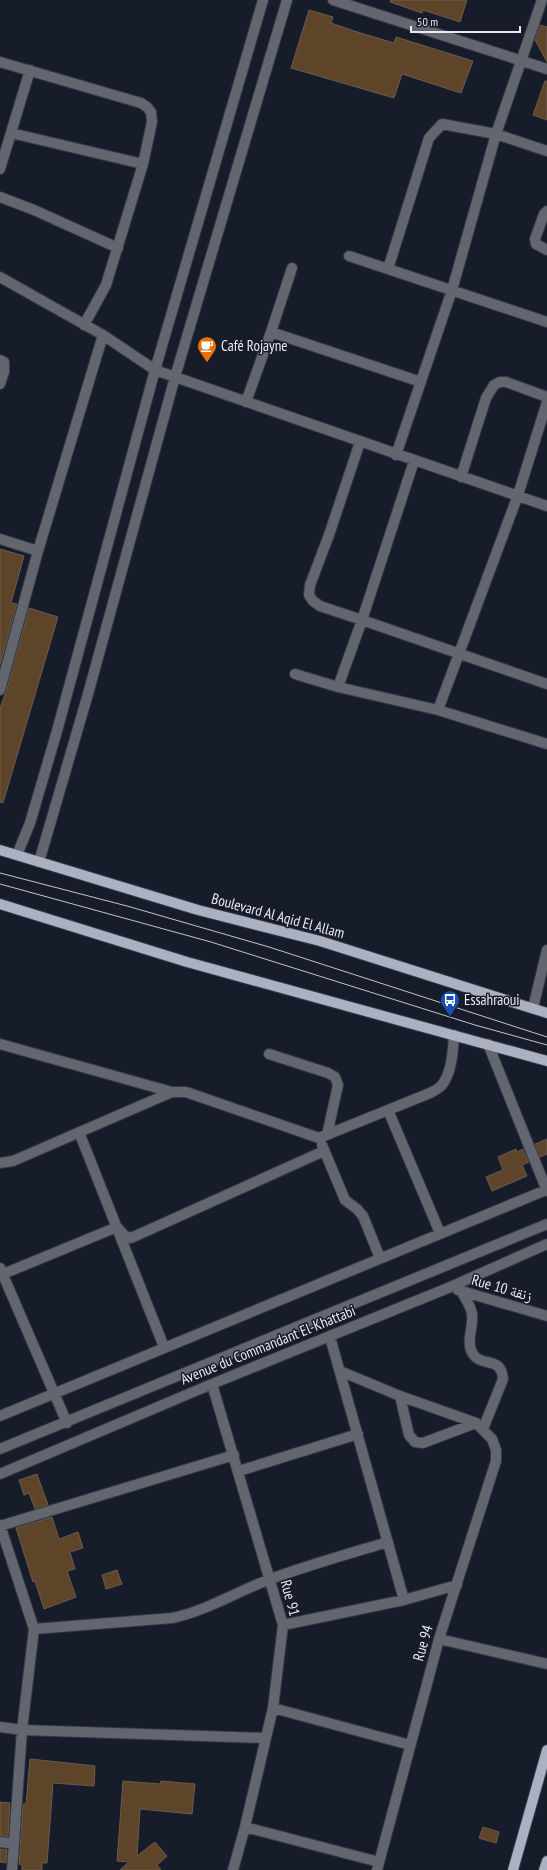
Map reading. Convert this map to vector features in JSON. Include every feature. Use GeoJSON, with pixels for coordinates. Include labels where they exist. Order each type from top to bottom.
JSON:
{"type":"FeatureCollection","features":[{"type":"Feature","properties":{"kind":"main road","name":"Boulevard Al Aqid El Allam"},"geometry":{"type":"LineString","coordinates":[[0,850],[198,910],[320,941],[547,1013]]}},
{"type":"Feature","properties":{"kind":"main road"},"geometry":{"type":"LineString","coordinates":[[0,904],[187,962],[547,1061]]}},
{"type":"Feature","properties":{"kind":"main road"},"geometry":{"type":"LineString","coordinates":[[513,1870],[547,1750]]}},
{"type":"Feature","properties":{"kind":"street"},"geometry":{"type":"LineString","coordinates":[[17,856],[30,823],[57,731],[155,370],[263,0]]}},
{"type":"Feature","properties":{"kind":"street"},"geometry":{"type":"LineString","coordinates":[[39,862],[175,377],[287,0]]}},
{"type":"Feature","properties":{"kind":"street"},"geometry":{"type":"LineString","coordinates":[[333,0],[547,69]]}},
{"type":"Feature","properties":{"kind":"street"},"geometry":{"type":"LineString","coordinates":[[396,455],[452,290],[496,134],[542,0]]}},
{"type":"Feature","properties":{"kind":"street"},"geometry":{"type":"LineString","coordinates":[[0,62],[141,103],[151,112],[152,122],[142,164],[118,248],[106,285],[84,325]]}},
{"type":"Feature","properties":{"kind":"street"},"geometry":{"type":"LineString","coordinates":[[0,169],[30,70]]}},
{"type":"Feature","properties":{"kind":"street"},"geometry":{"type":"LineString","coordinates":[[388,269],[429,138],[442,124],[496,134],[547,150]]}},
{"type":"Feature","properties":{"kind":"street"},"geometry":{"type":"LineString","coordinates":[[11,133],[142,164]]}},
{"type":"Feature","properties":{"kind":"street"},"geometry":{"type":"LineString","coordinates":[[0,196],[118,248]]}},
{"type":"Feature","properties":{"kind":"street"},"geometry":{"type":"LineString","coordinates":[[547,211],[544,214],[535,239],[536,244],[547,250]]}},
{"type":"Feature","properties":{"kind":"street"},"geometry":{"type":"LineString","coordinates":[[349,256],[547,322]]}},
{"type":"Feature","properties":{"kind":"street"},"geometry":{"type":"LineString","coordinates":[[246,402],[292,268]]}},
{"type":"Feature","properties":{"kind":"street"},"geometry":{"type":"LineString","coordinates":[[0,277],[103,336],[155,370],[396,455],[547,506]]}},
{"type":"Feature","properties":{"kind":"street"},"geometry":{"type":"LineString","coordinates":[[271,332],[421,382]]}},
{"type":"Feature","properties":{"kind":"street"},"geometry":{"type":"LineString","coordinates":[[0,690],[38,551],[103,336]]}},
{"type":"Feature","properties":{"kind":"street"},"geometry":{"type":"LineString","coordinates":[[0,360],[4,362],[4,372],[0,384]]}},
{"type":"Feature","properties":{"kind":"street"},"geometry":{"type":"LineString","coordinates":[[461,477],[486,398],[494,385],[500,382],[506,382],[547,397]]}},
{"type":"Feature","properties":{"kind":"street"},"geometry":{"type":"LineString","coordinates":[[438,710],[518,496],[547,402]]}},
{"type":"Feature","properties":{"kind":"street"},"geometry":{"type":"LineString","coordinates":[[360,442],[310,585],[309,595],[313,601],[320,606],[547,684]]}},
{"type":"Feature","properties":{"kind":"street"},"geometry":{"type":"LineString","coordinates":[[338,686],[362,620],[414,461]]}},
{"type":"Feature","properties":{"kind":"street"},"geometry":{"type":"LineString","coordinates":[[0,538],[38,551]]}},
{"type":"Feature","properties":{"kind":"street"},"geometry":{"type":"LineString","coordinates":[[295,674],[438,710],[547,744]]}},
{"type":"Feature","properties":{"kind":"street"},"geometry":{"type":"LineString","coordinates":[[533,1008],[547,950]]}},
{"type":"Feature","properties":{"kind":"street"},"geometry":{"type":"LineString","coordinates":[[0,1044],[172,1092],[186,1092],[323,1136],[440,1087],[446,1077],[453,1049],[454,1035]]}},
{"type":"Feature","properties":{"kind":"street"},"geometry":{"type":"LineString","coordinates":[[0,1416],[547,1190],[488,1044]]}},
{"type":"Feature","properties":{"kind":"street"},"geometry":{"type":"LineString","coordinates":[[269,1054],[328,1073],[335,1077],[338,1084],[323,1136],[324,1151],[345,1200],[358,1209],[363,1216],[380,1258]]}},
{"type":"Feature","properties":{"kind":"street"},"geometry":{"type":"LineString","coordinates":[[0,1164],[13,1161],[172,1092]]}},
{"type":"Feature","properties":{"kind":"street"},"geometry":{"type":"LineString","coordinates":[[388,1110],[440,1233]]}},
{"type":"Feature","properties":{"kind":"street"},"geometry":{"type":"LineString","coordinates":[[79,1132],[164,1348]]}},
{"type":"Feature","properties":{"kind":"street"},"geometry":{"type":"LineString","coordinates":[[117,1228],[125,1236],[131,1238],[324,1151]]}},
{"type":"Feature","properties":{"kind":"street","name":"Avenue du Commandant El-Khattabi"},"geometry":{"type":"LineString","coordinates":[[0,1449],[67,1423],[547,1224]]}},
{"type":"Feature","properties":{"kind":"street"},"geometry":{"type":"LineString","coordinates":[[67,1423],[55,1394],[4,1289],[1,1271],[117,1228]]}},
{"type":"Feature","properties":{"kind":"street","name":"Avenue du Commandant El-Khattabi"},"geometry":{"type":"LineString","coordinates":[[0,1474],[212,1384],[448,1288],[547,1244]]}},
{"type":"Feature","properties":{"kind":"street","name":"Rue 10 زنقة"},"geometry":{"type":"LineString","coordinates":[[448,1288],[547,1316]]}},
{"type":"Feature","properties":{"kind":"street"},"geometry":{"type":"LineString","coordinates":[[400,1396],[410,1435],[415,1442],[423,1443],[480,1426],[503,1380],[502,1372],[496,1364],[478,1359],[470,1349],[472,1315],[469,1304],[461,1291]]}},
{"type":"Feature","properties":{"kind":"street"},"geometry":{"type":"LineString","coordinates":[[330,1337],[404,1600]]}},
{"type":"Feature","properties":{"kind":"street"},"geometry":{"type":"LineString","coordinates":[[340,1371],[400,1396],[480,1426]]}},
{"type":"Feature","properties":{"kind":"street","name":"Rue 91"},"geometry":{"type":"LineString","coordinates":[[212,1384],[239,1471],[283,1625],[273,1708],[245,1827],[233,1870]]}},
{"type":"Feature","properties":{"kind":"street","name":"Rue 94"},"geometry":{"type":"LineString","coordinates":[[378,1866],[410,1744],[440,1639],[496,1461],[496,1450],[492,1439],[480,1426]]}},
{"type":"Feature","properties":{"kind":"street"},"geometry":{"type":"LineString","coordinates":[[239,1471],[358,1434]]}},
{"type":"Feature","properties":{"kind":"street"},"geometry":{"type":"LineString","coordinates":[[12,1870],[22,1730],[34,1629],[0,1525],[234,1455]]}},
{"type":"Feature","properties":{"kind":"street"},"geometry":{"type":"LineString","coordinates":[[34,1629],[172,1618],[191,1614],[232,1594],[270,1579],[388,1542]]}},
{"type":"Feature","properties":{"kind":"street"},"geometry":{"type":"LineString","coordinates":[[283,1625],[404,1600],[457,1586]]}},
{"type":"Feature","properties":{"kind":"street"},"geometry":{"type":"LineString","coordinates":[[440,1639],[547,1664]]}},
{"type":"Feature","properties":{"kind":"street"},"geometry":{"type":"LineString","coordinates":[[273,1708],[410,1744]]}},
{"type":"Feature","properties":{"kind":"street"},"geometry":{"type":"LineString","coordinates":[[0,1727],[22,1730],[266,1738]]}},
{"type":"Feature","properties":{"kind":"street"},"geometry":{"type":"LineString","coordinates":[[245,1827],[378,1866]]}},
{"type":"Feature","properties":{"kind":"street"},"geometry":{"type":"LineString","coordinates":[[0,1842],[14,1844]]}},
{"type":"Feature","properties":{"kind":"building"},"geometry":{"type":"Polygon","coordinates":[[[391,0],[467,0],[460,22],[423,10],[422,13],[390,2],[391,0]]]}},
{"type":"Feature","properties":{"kind":"building"},"geometry":{"type":"Polygon","coordinates":[[[309,10],[333,17],[331,23],[351,30],[394,43],[396,37],[473,61],[461,93],[402,74],[394,98],[291,68],[309,10]]]}},
{"type":"Feature","properties":{"kind":"building"},"geometry":{"type":"Polygon","coordinates":[[[540,25],[547,27],[547,62],[535,40],[540,25]]]}},
{"type":"Feature","properties":{"kind":"building"},"geometry":{"type":"Polygon","coordinates":[[[545,81],[547,81],[547,120],[533,115],[545,81]]]}},
{"type":"Feature","properties":{"kind":"building"},"geometry":{"type":"Polygon","coordinates":[[[0,549],[24,556],[11,603],[17,604],[0,665],[0,549]]]}},
{"type":"Feature","properties":{"kind":"building"},"geometry":{"type":"Polygon","coordinates":[[[29,608],[58,617],[3,803],[0,802],[0,708],[6,692],[29,608]]]}},
{"type":"Feature","properties":{"kind":"building"},"geometry":{"type":"Polygon","coordinates":[[[547,1139],[547,1154],[540,1157],[535,1144],[547,1139]]]}},
{"type":"Feature","properties":{"kind":"building"},"geometry":{"type":"Polygon","coordinates":[[[516,1149],[517,1152],[523,1149],[529,1162],[522,1165],[527,1176],[492,1191],[486,1177],[503,1170],[498,1157],[516,1149]]]}},
{"type":"Feature","properties":{"kind":"building"},"geometry":{"type":"Polygon","coordinates":[[[37,1474],[48,1505],[35,1509],[29,1493],[24,1495],[19,1480],[37,1474]]]}},
{"type":"Feature","properties":{"kind":"building"},"geometry":{"type":"Polygon","coordinates":[[[52,1517],[59,1539],[78,1532],[83,1548],[70,1552],[75,1569],[67,1571],[76,1597],[44,1609],[35,1581],[33,1582],[16,1528],[52,1517]]]}},
{"type":"Feature","properties":{"kind":"building"},"geometry":{"type":"Polygon","coordinates":[[[117,1570],[122,1584],[106,1589],[102,1575],[117,1570]]]}},
{"type":"Feature","properties":{"kind":"building"},"geometry":{"type":"Polygon","coordinates":[[[30,1759],[95,1766],[94,1786],[53,1783],[47,1863],[42,1863],[42,1870],[22,1870],[22,1865],[19,1864],[23,1804],[26,1804],[30,1759]]]}},
{"type":"Feature","properties":{"kind":"building"},"geometry":{"type":"Polygon","coordinates":[[[123,1781],[160,1784],[161,1781],[195,1784],[192,1814],[140,1809],[137,1856],[155,1842],[167,1856],[157,1865],[161,1870],[120,1870],[129,1862],[117,1861],[123,1781]]]}},
{"type":"Feature","properties":{"kind":"building"},"geometry":{"type":"Polygon","coordinates":[[[0,1802],[10,1803],[8,1837],[0,1836],[0,1802]]]}},
{"type":"Feature","properties":{"kind":"building"},"geometry":{"type":"Polygon","coordinates":[[[483,1827],[499,1832],[496,1843],[479,1838],[483,1827]]]}},
{"type":"Feature","properties":{"kind":"building"},"geometry":{"type":"Polygon","coordinates":[[[0,1849],[7,1850],[6,1863],[0,1862],[0,1849]]]}},
{"type":"Feature","properties":{"kind":"tram line"},"geometry":{"type":"LineString","coordinates":[[0,873],[127,906],[269,947],[547,1037]]}},
{"type":"Feature","properties":{"kind":"tram line"},"geometry":{"type":"LineString","coordinates":[[0,884],[211,942],[475,1025],[547,1045]]}},
{"type":"Feature","properties":{"kind":"place","name":"Café Rojayne"},"geometry":{"type":"Point","coordinates":[207,363]}},
{"type":"Feature","properties":{"kind":"place","name":"Essahraoui"},"geometry":{"type":"Point","coordinates":[450,1017]}}]}
